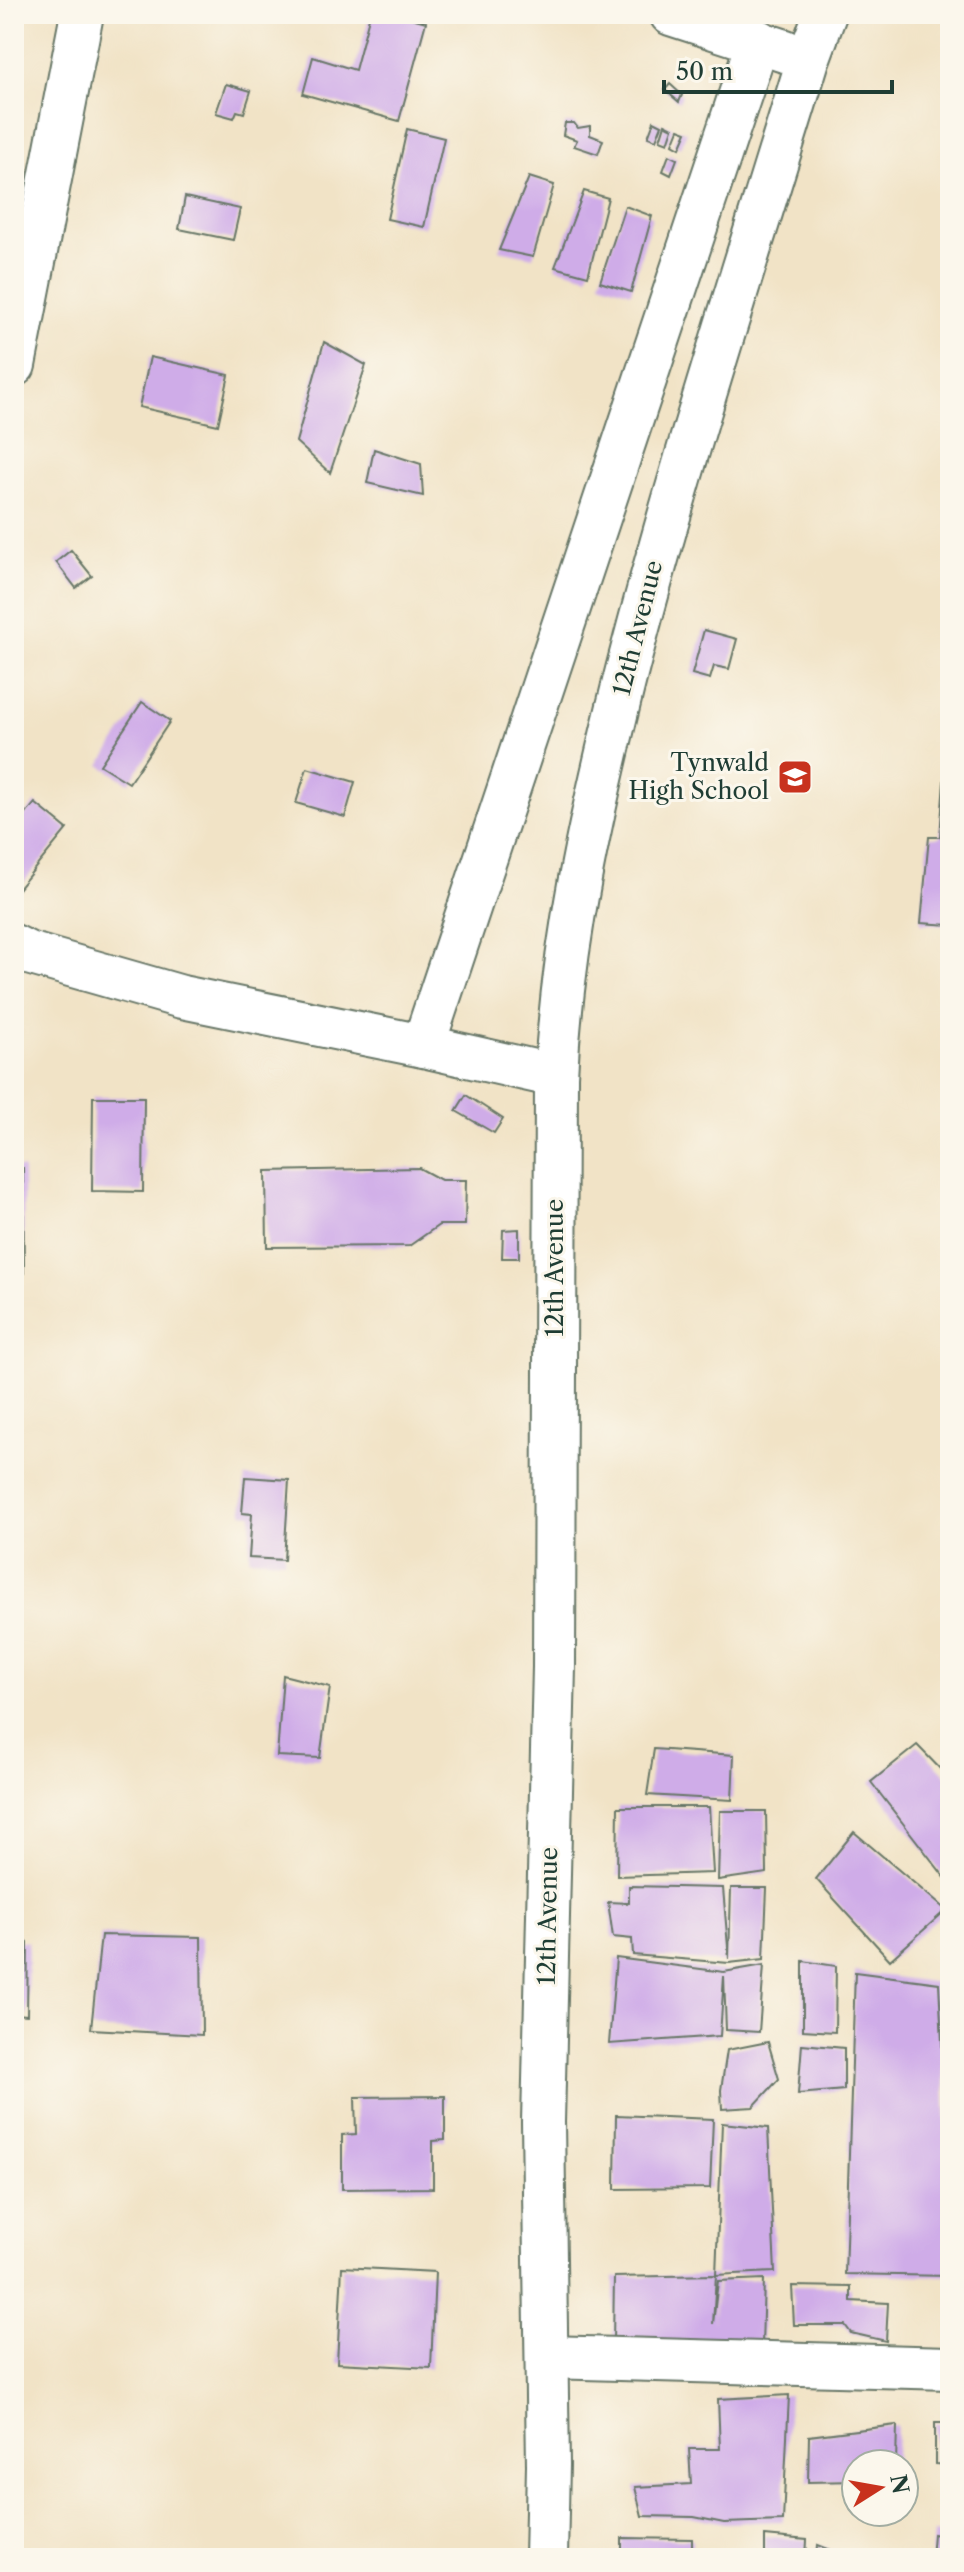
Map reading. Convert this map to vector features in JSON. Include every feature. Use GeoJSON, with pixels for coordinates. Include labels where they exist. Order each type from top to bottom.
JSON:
{"type":"FeatureCollection","features":[{"type":"Feature","properties":{"kind":"street"},"geometry":{"type":"LineString","coordinates":[[14,365],[82,14]]}},
{"type":"Feature","properties":{"kind":"street"},"geometry":{"type":"LineString","coordinates":[[671,14],[808,60]]}},
{"type":"Feature","properties":{"kind":"street","name":"12th Avenue"},"geometry":{"type":"LineString","coordinates":[[546,2558],[543,2122],[554,1667],[556,1076],[570,926],[611,735],[656,556],[808,60],[825,14]]}},
{"type":"Feature","properties":{"kind":"street"},"geometry":{"type":"LineString","coordinates":[[423,1046],[758,41]]}},
{"type":"Feature","properties":{"kind":"street"},"geometry":{"type":"LineString","coordinates":[[14,946],[28,953],[182,997],[556,1076]]}},
{"type":"Feature","properties":{"kind":"street"},"geometry":{"type":"LineString","coordinates":[[547,2357],[950,2368]]}},
{"type":"Feature","properties":{"kind":"building"},"geometry":{"type":"Polygon","coordinates":[[[370,14],[397,14],[426,22],[399,121],[303,94],[313,57],[355,70],[370,14]]]}},
{"type":"Feature","properties":{"kind":"building"},"geometry":{"type":"Polygon","coordinates":[[[226,84],[251,91],[244,113],[237,111],[234,118],[216,113],[226,84]]]}},
{"type":"Feature","properties":{"kind":"building"},"geometry":{"type":"Polygon","coordinates":[[[670,84],[682,95],[679,102],[665,90],[670,84]]]}},
{"type":"Feature","properties":{"kind":"building"},"geometry":{"type":"Polygon","coordinates":[[[654,121],[662,125],[656,140],[648,137],[654,121]]]}},
{"type":"Feature","properties":{"kind":"building"},"geometry":{"type":"Polygon","coordinates":[[[565,123],[574,123],[578,128],[590,126],[590,135],[603,140],[598,154],[574,146],[577,140],[563,135],[565,123]]]}},
{"type":"Feature","properties":{"kind":"building"},"geometry":{"type":"Polygon","coordinates":[[[665,124],[673,128],[668,143],[660,140],[665,124]]]}},
{"type":"Feature","properties":{"kind":"building"},"geometry":{"type":"Polygon","coordinates":[[[407,129],[444,138],[424,227],[387,219],[407,129]]]}},
{"type":"Feature","properties":{"kind":"building"},"geometry":{"type":"Polygon","coordinates":[[[679,129],[687,132],[680,148],[673,144],[679,129]]]}},
{"type":"Feature","properties":{"kind":"building"},"geometry":{"type":"Polygon","coordinates":[[[669,155],[677,159],[671,175],[663,171],[669,155]]]}},
{"type":"Feature","properties":{"kind":"building"},"geometry":{"type":"Polygon","coordinates":[[[529,177],[554,185],[533,257],[499,250],[529,177]]]}},
{"type":"Feature","properties":{"kind":"building"},"geometry":{"type":"Polygon","coordinates":[[[584,191],[608,198],[588,276],[555,267],[584,191]]]}},
{"type":"Feature","properties":{"kind":"building"},"geometry":{"type":"Polygon","coordinates":[[[185,197],[240,209],[233,240],[179,229],[185,197]]]}},
{"type":"Feature","properties":{"kind":"building"},"geometry":{"type":"Polygon","coordinates":[[[625,206],[652,216],[631,292],[600,282],[625,206]]]}},
{"type":"Feature","properties":{"kind":"building"},"geometry":{"type":"Polygon","coordinates":[[[324,342],[366,365],[330,473],[296,442],[324,342]]]}},
{"type":"Feature","properties":{"kind":"building"},"geometry":{"type":"Polygon","coordinates":[[[150,357],[229,375],[218,425],[139,407],[150,357]]]}},
{"type":"Feature","properties":{"kind":"building"},"geometry":{"type":"Polygon","coordinates":[[[374,449],[421,464],[423,496],[367,483],[374,449]]]}},
{"type":"Feature","properties":{"kind":"building"},"geometry":{"type":"Polygon","coordinates":[[[71,550],[92,576],[76,588],[56,562],[71,550]]]}},
{"type":"Feature","properties":{"kind":"building"},"geometry":{"type":"Polygon","coordinates":[[[704,630],[737,639],[729,669],[714,666],[710,679],[692,674],[704,630]]]}},
{"type":"Feature","properties":{"kind":"building"},"geometry":{"type":"Polygon","coordinates":[[[142,702],[170,721],[129,783],[100,765],[142,702]]]}},
{"type":"Feature","properties":{"kind":"building"},"geometry":{"type":"Polygon","coordinates":[[[948,726],[950,925],[921,923],[929,837],[940,837],[948,726]]]}},
{"type":"Feature","properties":{"kind":"building"},"geometry":{"type":"Polygon","coordinates":[[[307,768],[355,782],[345,817],[296,803],[307,768]]]}},
{"type":"Feature","properties":{"kind":"building"},"geometry":{"type":"Polygon","coordinates":[[[35,803],[67,829],[14,894],[14,846],[19,840],[14,836],[14,828],[35,803]]]}},
{"type":"Feature","properties":{"kind":"building"},"geometry":{"type":"Polygon","coordinates":[[[466,1095],[503,1119],[494,1133],[456,1111],[466,1095]]]}},
{"type":"Feature","properties":{"kind":"building"},"geometry":{"type":"Polygon","coordinates":[[[93,1097],[144,1097],[143,1192],[92,1191],[93,1097]]]}},
{"type":"Feature","properties":{"kind":"building"},"geometry":{"type":"Polygon","coordinates":[[[14,1168],[23,1168],[24,1273],[14,1273],[14,1168]]]}},
{"type":"Feature","properties":{"kind":"building"},"geometry":{"type":"Polygon","coordinates":[[[419,1168],[441,1180],[466,1180],[465,1225],[439,1225],[409,1246],[267,1247],[266,1171],[419,1168]]]}},
{"type":"Feature","properties":{"kind":"building"},"geometry":{"type":"Polygon","coordinates":[[[519,1229],[519,1258],[502,1258],[503,1230],[519,1229]]]}},
{"type":"Feature","properties":{"kind":"building"},"geometry":{"type":"Polygon","coordinates":[[[245,1477],[289,1480],[284,1560],[249,1558],[252,1514],[242,1513],[245,1477]]]}},
{"type":"Feature","properties":{"kind":"building"},"geometry":{"type":"Polygon","coordinates":[[[283,1675],[330,1687],[320,1758],[277,1756],[283,1675]]]}},
{"type":"Feature","properties":{"kind":"building"},"geometry":{"type":"Polygon","coordinates":[[[917,1745],[950,1779],[950,1884],[871,1782],[917,1745]]]}},
{"type":"Feature","properties":{"kind":"building"},"geometry":{"type":"Polygon","coordinates":[[[654,1749],[734,1755],[732,1800],[647,1795],[654,1749]]]}},
{"type":"Feature","properties":{"kind":"building"},"geometry":{"type":"Polygon","coordinates":[[[618,1807],[709,1807],[713,1873],[617,1876],[618,1807]]]}},
{"type":"Feature","properties":{"kind":"building"},"geometry":{"type":"Polygon","coordinates":[[[720,1811],[766,1811],[767,1873],[718,1880],[720,1811]]]}},
{"type":"Feature","properties":{"kind":"building"},"geometry":{"type":"Polygon","coordinates":[[[854,1832],[946,1910],[890,1960],[816,1879],[854,1832]]]}},
{"type":"Feature","properties":{"kind":"building"},"geometry":{"type":"Polygon","coordinates":[[[629,1886],[723,1888],[729,1959],[731,1888],[767,1888],[764,1959],[729,1963],[633,1955],[632,1939],[613,1937],[608,1902],[629,1903],[629,1886]]]}},
{"type":"Feature","properties":{"kind":"building"},"geometry":{"type":"Polygon","coordinates":[[[101,1935],[201,1937],[202,2035],[91,2029],[101,1935]]]}},
{"type":"Feature","properties":{"kind":"building"},"geometry":{"type":"Polygon","coordinates":[[[14,1940],[28,1942],[27,2015],[14,2014],[14,1940]]]}},
{"type":"Feature","properties":{"kind":"building"},"geometry":{"type":"Polygon","coordinates":[[[616,1958],[724,1972],[764,1965],[759,2032],[726,2030],[724,1976],[720,2036],[609,2044],[616,1958]]]}},
{"type":"Feature","properties":{"kind":"building"},"geometry":{"type":"Polygon","coordinates":[[[803,1961],[836,1966],[835,2032],[803,2030],[803,1961]]]}},
{"type":"Feature","properties":{"kind":"building"},"geometry":{"type":"Polygon","coordinates":[[[855,1972],[939,1983],[950,2202],[950,2276],[845,2274],[855,1972]]]}},
{"type":"Feature","properties":{"kind":"building"},"geometry":{"type":"Polygon","coordinates":[[[768,2042],[779,2079],[753,2107],[722,2109],[721,2090],[727,2050],[768,2042]]]}},
{"type":"Feature","properties":{"kind":"building"},"geometry":{"type":"Polygon","coordinates":[[[802,2044],[844,2048],[844,2090],[798,2094],[802,2044]]]}},
{"type":"Feature","properties":{"kind":"building"},"geometry":{"type":"Polygon","coordinates":[[[445,2096],[445,2140],[433,2141],[433,2188],[342,2189],[342,2135],[356,2134],[355,2097],[445,2096]]]}},
{"type":"Feature","properties":{"kind":"building"},"geometry":{"type":"Polygon","coordinates":[[[616,2115],[713,2119],[710,2188],[615,2189],[616,2115]]]}},
{"type":"Feature","properties":{"kind":"building"},"geometry":{"type":"Polygon","coordinates":[[[722,2123],[768,2128],[775,2272],[716,2275],[722,2123]]]}},
{"type":"Feature","properties":{"kind":"building"},"geometry":{"type":"Polygon","coordinates":[[[342,2267],[435,2272],[431,2368],[337,2363],[342,2267]]]}},
{"type":"Feature","properties":{"kind":"building"},"geometry":{"type":"Polygon","coordinates":[[[716,2275],[713,2324],[718,2281],[764,2279],[762,2346],[613,2343],[614,2277],[716,2275]]]}},
{"type":"Feature","properties":{"kind":"building"},"geometry":{"type":"Polygon","coordinates":[[[792,2286],[851,2287],[851,2301],[888,2303],[886,2341],[851,2333],[845,2325],[794,2325],[792,2286]]]}},
{"type":"Feature","properties":{"kind":"building"},"geometry":{"type":"Polygon","coordinates":[[[789,2395],[783,2521],[724,2523],[694,2517],[642,2516],[635,2487],[691,2484],[689,2449],[720,2449],[718,2399],[789,2395]]]}},
{"type":"Feature","properties":{"kind":"building"},"geometry":{"type":"Polygon","coordinates":[[[935,2423],[950,2423],[950,2465],[935,2464],[935,2423]]]}},
{"type":"Feature","properties":{"kind":"building"},"geometry":{"type":"Polygon","coordinates":[[[897,2425],[896,2448],[840,2448],[840,2481],[808,2482],[809,2436],[897,2425]]]}},
{"type":"Feature","properties":{"kind":"building"},"geometry":{"type":"Polygon","coordinates":[[[933,2534],[950,2537],[950,2558],[931,2558],[933,2534]]]}},
{"type":"Feature","properties":{"kind":"building"},"geometry":{"type":"Polygon","coordinates":[[[765,2536],[807,2540],[806,2558],[765,2558],[765,2536]]]}},
{"type":"Feature","properties":{"kind":"building"},"geometry":{"type":"Polygon","coordinates":[[[622,2538],[692,2539],[692,2558],[622,2558],[622,2538]]]}},
{"type":"Feature","properties":{"kind":"building"},"geometry":{"type":"Polygon","coordinates":[[[818,2545],[851,2558],[817,2558],[818,2545]]]}},
{"type":"Feature","properties":{"kind":"place","name":"Tynwald High School"},"geometry":{"type":"Point","coordinates":[795,777]}}]}
